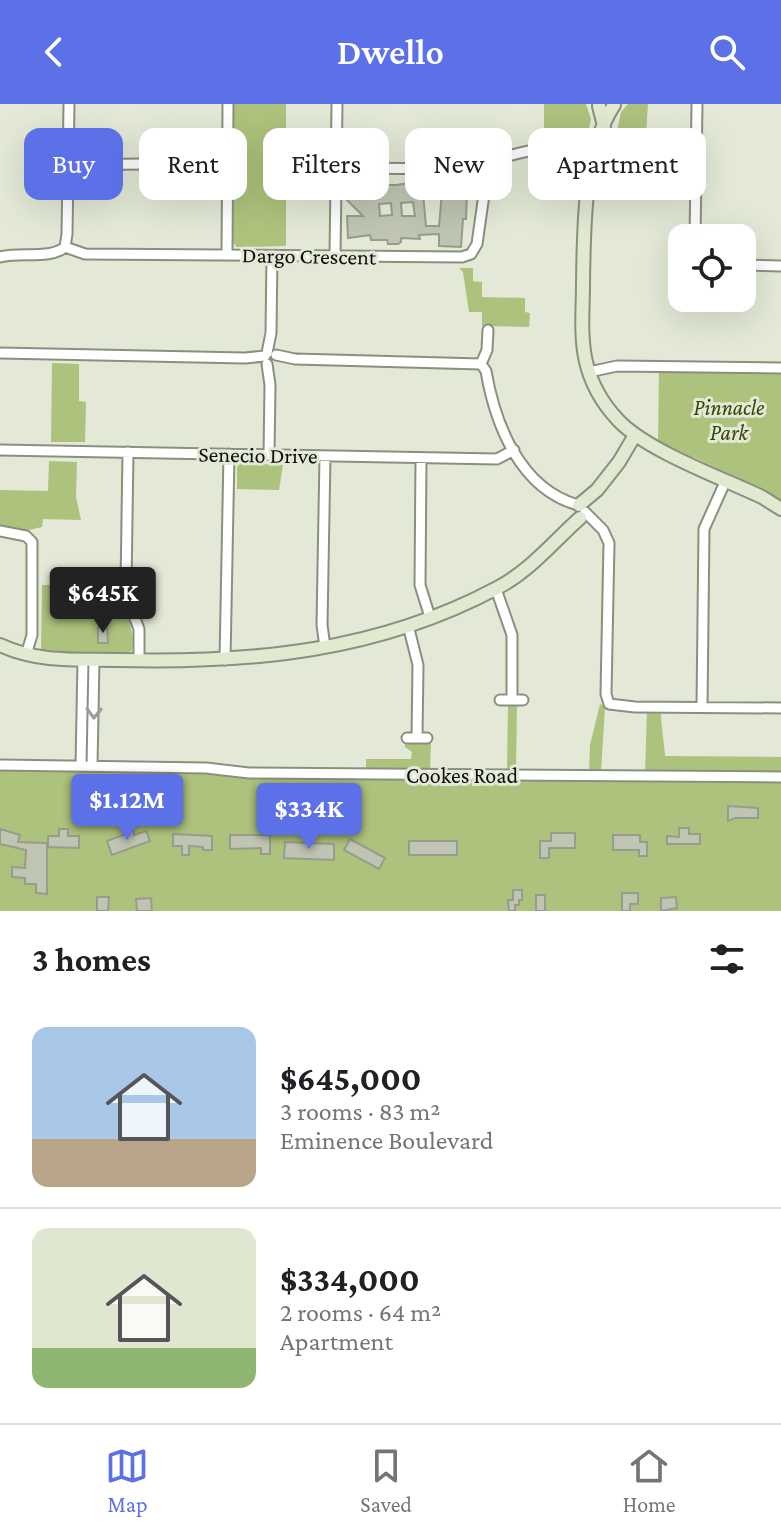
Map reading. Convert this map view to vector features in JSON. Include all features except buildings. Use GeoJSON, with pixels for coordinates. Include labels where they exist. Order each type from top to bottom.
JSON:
{"type":"FeatureCollection","features":[{"type":"Feature","properties":{"kind":"street"},"geometry":{"type":"LineString","coordinates":[[69,104],[69,128]]}},
{"type":"Feature","properties":{"kind":"street"},"geometry":{"type":"LineString","coordinates":[[227,255],[228,104]]}},
{"type":"Feature","properties":{"kind":"street"},"geometry":{"type":"LineString","coordinates":[[337,104],[337,128]]}},
{"type":"Feature","properties":{"kind":"street"},"geometry":{"type":"LineString","coordinates":[[598,105],[608,108],[615,104]]}},
{"type":"Feature","properties":{"kind":"street"},"geometry":{"type":"LineString","coordinates":[[604,126],[615,104]]}},
{"type":"Feature","properties":{"kind":"street"},"geometry":{"type":"LineString","coordinates":[[695,224],[697,104]]}},
{"type":"Feature","properties":{"kind":"street"},"geometry":{"type":"LineString","coordinates":[[598,105],[604,126]]}},
{"type":"Feature","properties":{"kind":"street"},"geometry":{"type":"LineString","coordinates":[[65,247],[67,200]]}},
{"type":"Feature","properties":{"kind":"street"},"geometry":{"type":"LineString","coordinates":[[335,256],[336,200]]}},
{"type":"Feature","properties":{"kind":"street","name":"Dargo Crescent"},"geometry":{"type":"LineString","coordinates":[[0,257],[19,253],[56,253],[65,247],[85,254],[456,258],[471,254],[477,244],[483,200]]}},
{"type":"Feature","properties":{"kind":"street"},"geometry":{"type":"LineString","coordinates":[[586,200],[582,334],[589,372],[609,409],[638,437],[781,509]]}},
{"type":"Feature","properties":{"kind":"street"},"geometry":{"type":"LineString","coordinates":[[269,455],[272,256]]}},
{"type":"Feature","properties":{"kind":"street"},"geometry":{"type":"LineString","coordinates":[[756,265],[781,266]]}},
{"type":"Feature","properties":{"kind":"street"},"geometry":{"type":"LineString","coordinates":[[481,364],[487,350],[488,330]]}},
{"type":"Feature","properties":{"kind":"street"},"geometry":{"type":"LineString","coordinates":[[0,353],[481,364],[486,369],[499,424],[534,478],[600,527],[609,543],[607,701],[617,706],[781,708]]}},
{"type":"Feature","properties":{"kind":"street"},"geometry":{"type":"LineString","coordinates":[[589,372],[617,366],[781,368]]}},
{"type":"Feature","properties":{"kind":"street"},"geometry":{"type":"LineString","coordinates":[[0,645],[26,655],[51,659],[225,660],[325,647],[408,625],[496,589],[531,565],[579,512],[638,437]]}},
{"type":"Feature","properties":{"kind":"street","name":"Senecio Drive"},"geometry":{"type":"LineString","coordinates":[[0,450],[497,459],[514,450]]}},
{"type":"Feature","properties":{"kind":"street"},"geometry":{"type":"LineString","coordinates":[[128,452],[126,586],[130,608],[139,629],[139,661]]}},
{"type":"Feature","properties":{"kind":"street"},"geometry":{"type":"LineString","coordinates":[[225,660],[229,454]]}},
{"type":"Feature","properties":{"kind":"street"},"geometry":{"type":"LineString","coordinates":[[325,456],[322,625],[325,647]]}},
{"type":"Feature","properties":{"kind":"street"},"geometry":{"type":"LineString","coordinates":[[421,458],[419,578],[430,617]]}},
{"type":"Feature","properties":{"kind":"street"},"geometry":{"type":"LineString","coordinates":[[702,707],[704,529],[726,480]]}},
{"type":"Feature","properties":{"kind":"street"},"geometry":{"type":"LineString","coordinates":[[0,531],[26,536],[32,542],[32,635],[26,655]]}},
{"type":"Feature","properties":{"kind":"street"},"geometry":{"type":"LineString","coordinates":[[496,589],[512,635],[512,700]]}},
{"type":"Feature","properties":{"kind":"street"},"geometry":{"type":"LineString","coordinates":[[408,625],[418,665],[417,738]]}},
{"type":"Feature","properties":{"kind":"street"},"geometry":{"type":"LineString","coordinates":[[81,766],[89,660]]}},
{"type":"Feature","properties":{"kind":"street"},"geometry":{"type":"LineString","coordinates":[[89,660],[92,766]]}},
{"type":"Feature","properties":{"kind":"street"},"geometry":{"type":"LineString","coordinates":[[500,700],[523,700]]}},
{"type":"Feature","properties":{"kind":"street","name":"Cookes Road"},"geometry":{"type":"LineString","coordinates":[[0,765],[209,768],[259,774],[781,777]]}},
{"type":"Feature","properties":{"kind":"green space"},"geometry":{"type":"Polygon","coordinates":[[[232,104],[286,104],[286,128],[263,128],[263,200],[286,200],[286,246],[237,247],[231,241],[231,200],[247,200],[247,128],[232,128],[232,104]]]}},
{"type":"Feature","properties":{"kind":"green space"},"geometry":{"type":"Polygon","coordinates":[[[544,104],[586,104],[591,119],[589,128],[544,128],[544,104]]]}},
{"type":"Feature","properties":{"kind":"green space"},"geometry":{"type":"Polygon","coordinates":[[[628,104],[648,104],[646,128],[618,128],[621,112],[628,104]]]}},
{"type":"Feature","properties":{"kind":"green space"},"geometry":{"type":"Polygon","coordinates":[[[459,268],[473,268],[473,281],[482,282],[482,297],[525,298],[525,312],[530,313],[529,327],[482,326],[482,312],[469,312],[463,272],[459,268]]]}},
{"type":"Feature","properties":{"kind":"green space"},"geometry":{"type":"Polygon","coordinates":[[[52,363],[79,364],[79,401],[86,402],[85,442],[51,442],[52,363]]]}},
{"type":"Feature","properties":{"kind":"green space","name":"Pinnacle Park"},"geometry":{"type":"Polygon","coordinates":[[[659,371],[781,373],[781,504],[760,488],[658,443],[659,371]]]}},
{"type":"Feature","properties":{"kind":"green space"},"geometry":{"type":"Polygon","coordinates":[[[49,461],[77,462],[76,497],[81,520],[43,519],[42,527],[25,531],[0,527],[0,490],[48,491],[49,461]]]}},
{"type":"Feature","properties":{"kind":"green space"},"geometry":{"type":"Polygon","coordinates":[[[241,463],[283,465],[279,490],[237,489],[237,467],[241,463]]]}},
{"type":"Feature","properties":{"kind":"green space"},"geometry":{"type":"Polygon","coordinates":[[[42,585],[119,586],[131,626],[132,651],[123,655],[41,652],[42,585]]]}},
{"type":"Feature","properties":{"kind":"green space"},"geometry":{"type":"Polygon","coordinates":[[[508,704],[517,704],[516,771],[507,771],[508,704]]]}},
{"type":"Feature","properties":{"kind":"green space"},"geometry":{"type":"Polygon","coordinates":[[[600,704],[605,707],[601,772],[589,772],[590,745],[600,704]]]}},
{"type":"Feature","properties":{"kind":"green space"},"geometry":{"type":"Polygon","coordinates":[[[647,710],[661,711],[665,756],[781,757],[781,774],[645,772],[647,710]]]}},
{"type":"Feature","properties":{"kind":"green space"},"geometry":{"type":"Polygon","coordinates":[[[405,741],[431,741],[430,772],[366,772],[366,759],[411,759],[412,752],[405,747],[405,741]]]}},
{"type":"Feature","properties":{"kind":"green space"},"geometry":{"type":"Polygon","coordinates":[[[0,769],[781,780],[781,911],[0,911],[0,769]]]}}]}
